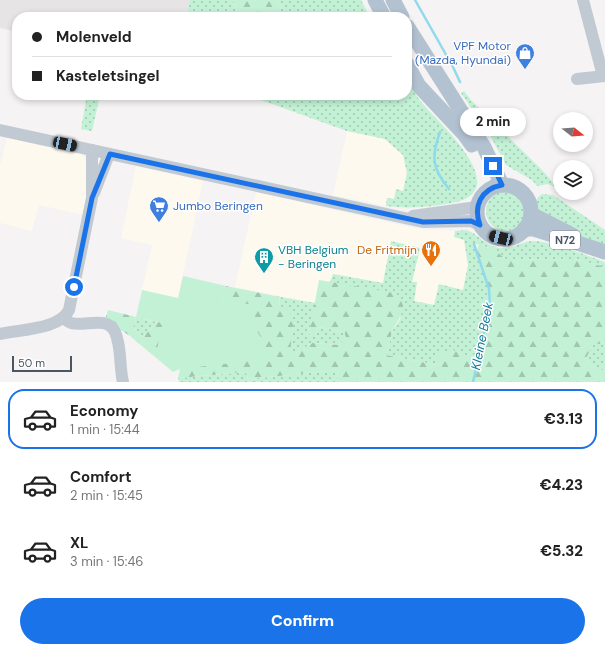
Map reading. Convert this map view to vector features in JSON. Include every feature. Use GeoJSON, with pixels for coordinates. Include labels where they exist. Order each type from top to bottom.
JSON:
{"type":"FeatureCollection","features":[{"type":"Feature","properties":{"kind":"main road"},"geometry":{"type":"LineString","coordinates":[[375,0],[381,12]]}},
{"type":"Feature","properties":{"kind":"main road"},"geometry":{"type":"LineString","coordinates":[[393,0],[399,12]]}},
{"type":"Feature","properties":{"kind":"main road"},"geometry":{"type":"LineString","coordinates":[[412,34],[484,147],[495,187]]}},
{"type":"Feature","properties":{"kind":"main road"},"geometry":{"type":"LineString","coordinates":[[412,73],[419,86],[464,134],[477,152],[495,187]]}},
{"type":"Feature","properties":{"kind":"main road"},"geometry":{"type":"LineString","coordinates":[[512,186],[520,190],[527,198],[531,214],[524,229],[518,235],[501,238],[486,232],[480,225],[477,216],[477,207],[481,197],[495,187],[512,186]]}},
{"type":"Feature","properties":{"kind":"main road","name":"N72"},"geometry":{"type":"LineString","coordinates":[[531,214],[605,252]]}},
{"type":"Feature","properties":{"kind":"main road","name":"N72"},"geometry":{"type":"LineString","coordinates":[[524,229],[534,229],[560,239],[605,252]]}},
{"type":"Feature","properties":{"kind":"street"},"geometry":{"type":"LineString","coordinates":[[577,79],[604,76],[583,0]]}},
{"type":"Feature","properties":{"kind":"street"},"geometry":{"type":"LineString","coordinates":[[0,130],[423,222],[471,221],[480,225]]}},
{"type":"Feature","properties":{"kind":"street"},"geometry":{"type":"LineString","coordinates":[[92,150],[92,198]]}},
{"type":"Feature","properties":{"kind":"street"},"geometry":{"type":"LineString","coordinates":[[0,334],[52,324],[63,318],[71,302],[92,198],[110,154]]}},
{"type":"Feature","properties":{"kind":"street"},"geometry":{"type":"LineString","coordinates":[[404,217],[477,207]]}},
{"type":"Feature","properties":{"kind":"street"},"geometry":{"type":"LineString","coordinates":[[63,318],[71,323],[103,323],[110,326],[115,332],[124,382]]}},
{"type":"Feature","properties":{"kind":"shaded area"},"geometry":{"type":"Polygon","coordinates":[[[0,0],[190,0],[187,12],[12,12],[12,31],[0,28],[0,0]]]}},
{"type":"Feature","properties":{"kind":"shaded area"},"geometry":{"type":"Polygon","coordinates":[[[347,131],[385,139],[403,155],[407,173],[403,191],[394,199],[387,198],[386,206],[333,195],[347,131]]]}},
{"type":"Feature","properties":{"kind":"shaded area"},"geometry":{"type":"Polygon","coordinates":[[[7,138],[79,154],[84,157],[89,172],[84,215],[39,205],[32,231],[0,223],[0,165],[7,138]]]}},
{"type":"Feature","properties":{"kind":"shaded area"},"geometry":{"type":"Polygon","coordinates":[[[136,166],[203,181],[178,298],[142,290],[152,245],[121,238],[136,166]]]}},
{"type":"Feature","properties":{"kind":"shaded area"},"geometry":{"type":"Polygon","coordinates":[[[256,192],[418,229],[455,231],[454,237],[464,240],[468,265],[463,290],[434,305],[414,301],[417,283],[412,282],[391,242],[383,284],[333,274],[330,282],[319,280],[315,303],[235,287],[256,192]]]}},
{"type":"Feature","properties":{"kind":"green space"},"geometry":{"type":"Polygon","coordinates":[[[190,0],[233,0],[237,12],[187,12],[190,0]]]}},
{"type":"Feature","properties":{"kind":"green space"},"geometry":{"type":"Polygon","coordinates":[[[233,0],[277,0],[282,7],[278,12],[237,12],[233,0]]]}},
{"type":"Feature","properties":{"kind":"green space"},"geometry":{"type":"Polygon","coordinates":[[[277,0],[361,0],[367,12],[278,12],[282,7],[277,0]]]}},
{"type":"Feature","properties":{"kind":"green space"},"geometry":{"type":"Polygon","coordinates":[[[412,88],[420,100],[468,156],[475,172],[477,185],[470,196],[452,203],[419,207],[386,206],[387,198],[394,199],[396,189],[403,191],[407,173],[403,155],[385,139],[347,131],[261,100],[412,100],[412,88]]]}},
{"type":"Feature","properties":{"kind":"green space"},"geometry":{"type":"Polygon","coordinates":[[[464,91],[471,100],[544,172],[553,183],[553,186],[548,184],[537,186],[532,180],[506,165],[490,135],[461,93],[464,91]]]}},
{"type":"Feature","properties":{"kind":"green space"},"geometry":{"type":"Polygon","coordinates":[[[86,100],[99,100],[92,131],[81,129],[86,100]]]}},
{"type":"Feature","properties":{"kind":"green space"},"geometry":{"type":"Polygon","coordinates":[[[506,191],[514,193],[520,197],[524,203],[526,211],[524,219],[520,225],[514,229],[506,231],[498,229],[492,225],[488,219],[486,211],[488,203],[492,197],[498,193],[506,191]]]}},
{"type":"Feature","properties":{"kind":"green space"},"geometry":{"type":"Polygon","coordinates":[[[542,194],[553,195],[553,200],[560,200],[605,230],[605,247],[585,239],[537,211],[536,201],[542,194]]]}},
{"type":"Feature","properties":{"kind":"green space"},"geometry":{"type":"Polygon","coordinates":[[[466,230],[496,247],[505,248],[530,241],[542,242],[570,249],[605,262],[605,267],[574,259],[507,260],[487,247],[474,244],[489,289],[490,307],[478,356],[471,357],[452,350],[437,365],[386,355],[393,330],[401,318],[330,282],[333,274],[383,283],[391,241],[420,248],[412,282],[417,282],[414,301],[434,305],[439,284],[463,290],[468,265],[464,240],[454,237],[455,231],[466,230]]]}},
{"type":"Feature","properties":{"kind":"green space"},"geometry":{"type":"Polygon","coordinates":[[[479,244],[494,250],[507,260],[574,259],[605,267],[605,343],[593,345],[586,358],[591,366],[605,371],[605,382],[338,382],[337,370],[248,379],[246,372],[178,378],[180,369],[173,372],[130,336],[105,320],[108,310],[136,317],[134,328],[143,337],[157,322],[259,334],[222,299],[226,286],[280,297],[279,306],[286,308],[290,312],[292,318],[293,331],[290,350],[296,353],[312,343],[339,345],[346,337],[344,332],[319,327],[315,336],[311,336],[309,333],[319,280],[394,293],[402,302],[403,306],[401,315],[393,330],[386,355],[437,365],[437,354],[453,350],[471,357],[478,356],[490,307],[489,289],[476,253],[479,244]]]}},
{"type":"Feature","properties":{"kind":"green space"},"geometry":{"type":"Polygon","coordinates":[[[183,276],[226,286],[222,300],[254,305],[250,323],[264,341],[266,359],[180,369],[164,358],[157,349],[163,323],[136,317],[142,290],[178,298],[183,276]]]}},
{"type":"Feature","properties":{"kind":"green space"},"geometry":{"type":"Polygon","coordinates":[[[280,297],[315,303],[309,333],[311,336],[315,336],[319,327],[344,332],[346,337],[339,345],[312,343],[296,353],[290,351],[279,306],[280,297]]]}},
{"type":"Feature","properties":{"kind":"green space"},"geometry":{"type":"Polygon","coordinates":[[[136,317],[157,322],[143,337],[134,328],[136,317]]]}},
{"type":"Feature","properties":{"kind":"green space"},"geometry":{"type":"Polygon","coordinates":[[[605,343],[605,371],[591,366],[586,358],[593,345],[605,343]]]}},
{"type":"Feature","properties":{"kind":"green space"},"geometry":{"type":"Polygon","coordinates":[[[337,370],[338,382],[179,382],[178,378],[246,372],[248,379],[337,370]]]}},
{"type":"Feature","properties":{"kind":"waterway","name":"Kleine Beek"},"geometry":{"type":"LineString","coordinates":[[415,0],[460,82]]}},
{"type":"Feature","properties":{"kind":"waterway","name":"Kleine Beek"},"geometry":{"type":"LineString","coordinates":[[440,132],[434,155],[436,169],[443,182],[449,189]]}},
{"type":"Feature","properties":{"kind":"waterway","name":"Kleine Beek"},"geometry":{"type":"LineString","coordinates":[[473,382],[490,307],[489,289],[474,244]]}},
{"type":"Feature","properties":{"kind":"place","name":"VPF Motor (Mazda, Hyundai)"},"geometry":{"type":"Point","coordinates":[525,70]}},
{"type":"Feature","properties":{"kind":"place","name":"Jumbo Beringen"},"geometry":{"type":"Point","coordinates":[159,223]}},
{"type":"Feature","properties":{"kind":"place","name":"De Fritmijn"},"geometry":{"type":"Point","coordinates":[431,267]}},
{"type":"Feature","properties":{"kind":"place","name":"VBH Belgium - Beringen"},"geometry":{"type":"Point","coordinates":[264,274]}},
{"type":"Feature","properties":{"kind":"route"},"geometry":{"type":"LineString","coordinates":[[74,287],[92,198],[110,154],[423,222],[446,223],[471,221],[480,225],[477,216],[477,207],[481,197],[494,186],[502,185],[493,166]]}}]}
